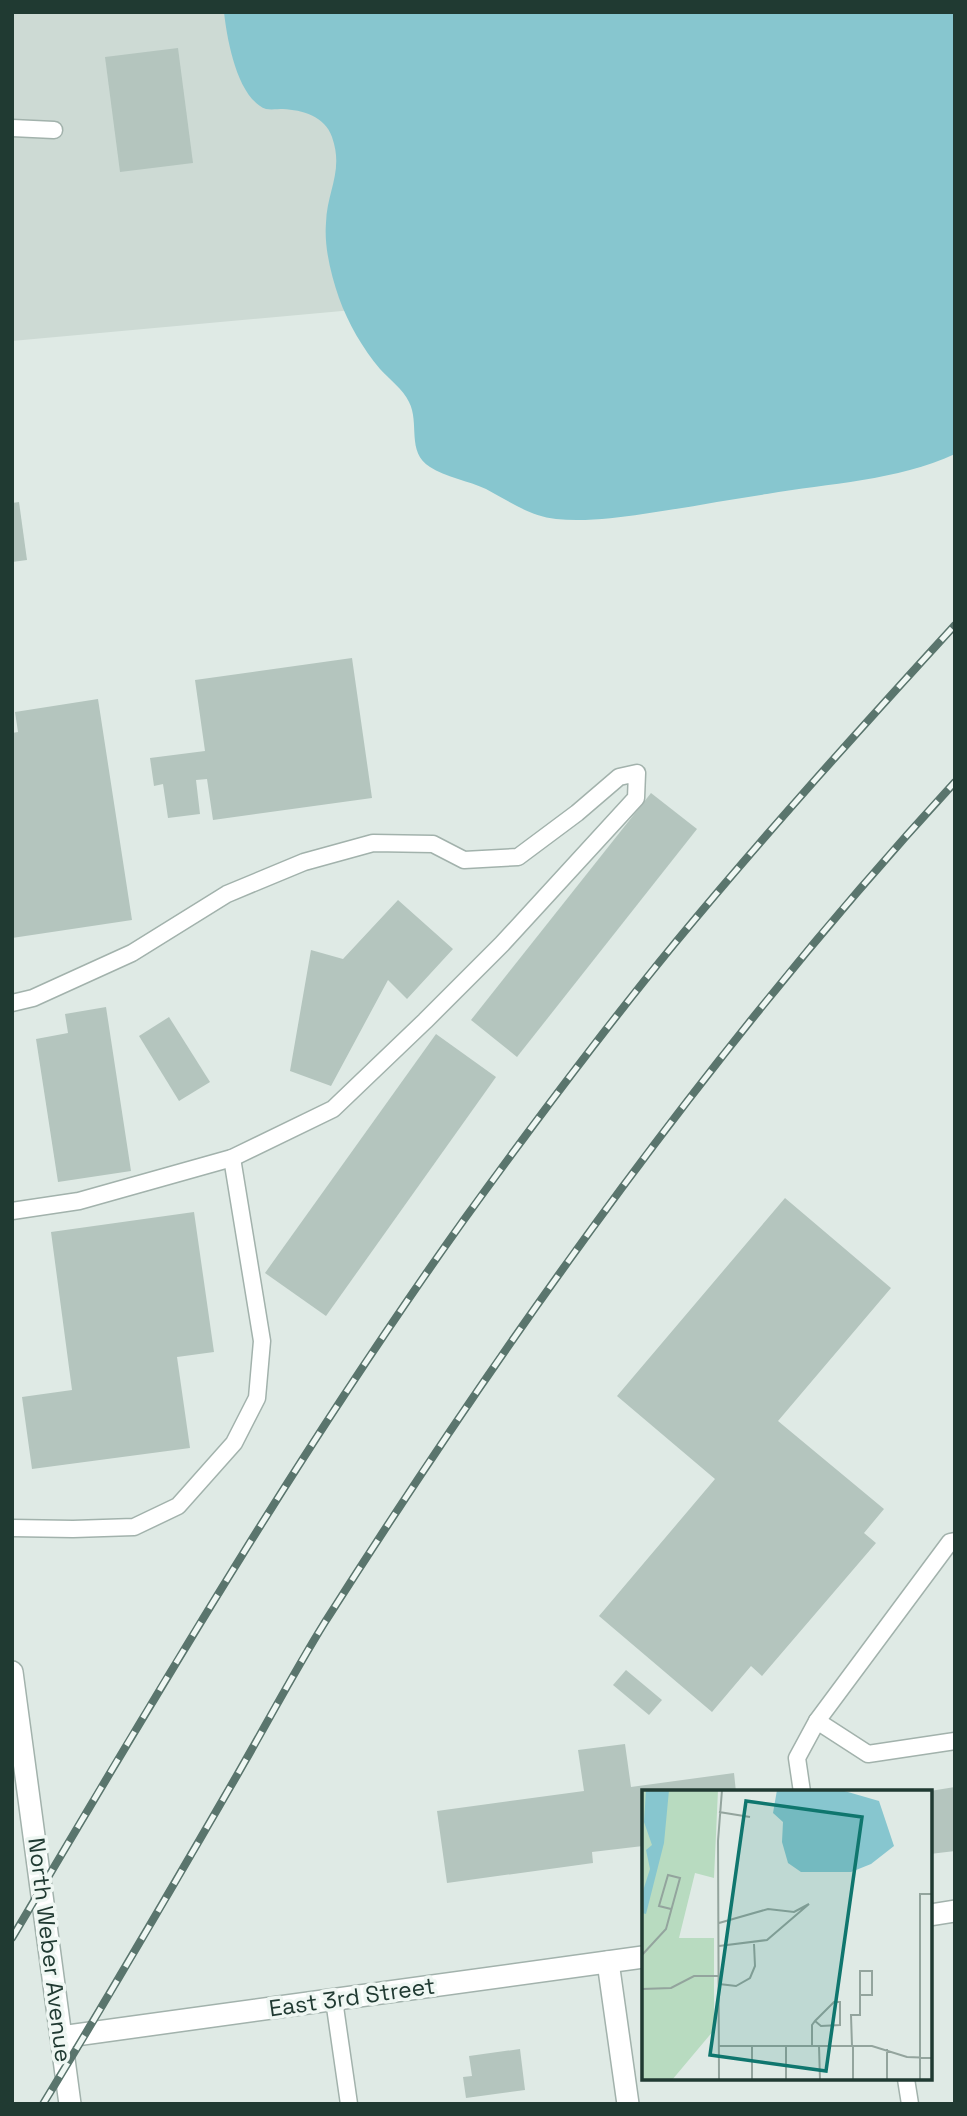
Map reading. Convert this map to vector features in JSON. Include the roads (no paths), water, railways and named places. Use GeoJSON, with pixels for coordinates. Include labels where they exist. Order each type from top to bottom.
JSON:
{"type":"FeatureCollection","features":[{"type":"Feature","properties":{"kind":"street","name":"North Weber Avenue"},"geometry":{"type":"LineString","coordinates":[[12,1672],[70,2104]]}},
{"type":"Feature","properties":{"kind":"street"},"geometry":{"type":"LineString","coordinates":[[932,1914],[955,1911]]}},
{"type":"Feature","properties":{"kind":"street","name":"East 3rd Street"},"geometry":{"type":"LineString","coordinates":[[61,2037],[642,1957]]}},
{"type":"Feature","properties":{"kind":"street"},"geometry":{"type":"LineString","coordinates":[[608,1962],[628,2104]]}},
{"type":"Feature","properties":{"kind":"lane"},"geometry":{"type":"LineString","coordinates":[[12,128],[54,130]]}},
{"type":"Feature","properties":{"kind":"lane"},"geometry":{"type":"LineString","coordinates":[[12,1003],[33,998],[132,953],[227,894],[304,862],[373,843],[433,844],[464,860],[517,857],[577,813],[619,777],[637,773],[636,798],[502,943],[333,1109],[232,1158],[79,1201],[12,1211]]}},
{"type":"Feature","properties":{"kind":"lane"},"geometry":{"type":"LineString","coordinates":[[12,1528],[134,1527],[178,1506],[234,1443],[257,1398],[262,1341],[232,1158]]}},
{"type":"Feature","properties":{"kind":"lane"},"geometry":{"type":"LineString","coordinates":[[802,1790],[797,1758],[817,1721],[950,1542],[955,1541]]}},
{"type":"Feature","properties":{"kind":"lane"},"geometry":{"type":"LineString","coordinates":[[817,1721],[868,1754],[955,1741]]}},
{"type":"Feature","properties":{"kind":"lane"},"geometry":{"type":"LineString","coordinates":[[334,2000],[349,2104]]}},
{"type":"Feature","properties":{"kind":"lane"},"geometry":{"type":"LineString","coordinates":[[906,2081],[910,2104]]}},
{"type":"Feature","properties":{"kind":"water"},"geometry":{"type":"Polygon","coordinates":[[[224,12],[955,12],[955,454],[886,476],[588,520],[556,519],[537,515],[486,489],[430,467],[418,453],[409,402],[362,344],[347,317],[333,280],[326,232],[336,160],[329,130],[318,119],[305,113],[266,109],[256,103],[241,81],[235,66],[224,12]]]}},
{"type":"Feature","properties":{"kind":"railway"},"geometry":{"type":"LineString","coordinates":[[12,1938],[286,1485],[402,1308],[463,1221],[620,1011],[675,943],[778,822],[955,625]]}},
{"type":"Feature","properties":{"kind":"railway"},"geometry":{"type":"LineString","coordinates":[[43,2104],[165,1900],[314,1641],[469,1403],[544,1295],[701,1083],[868,880],[955,782]]}}]}
